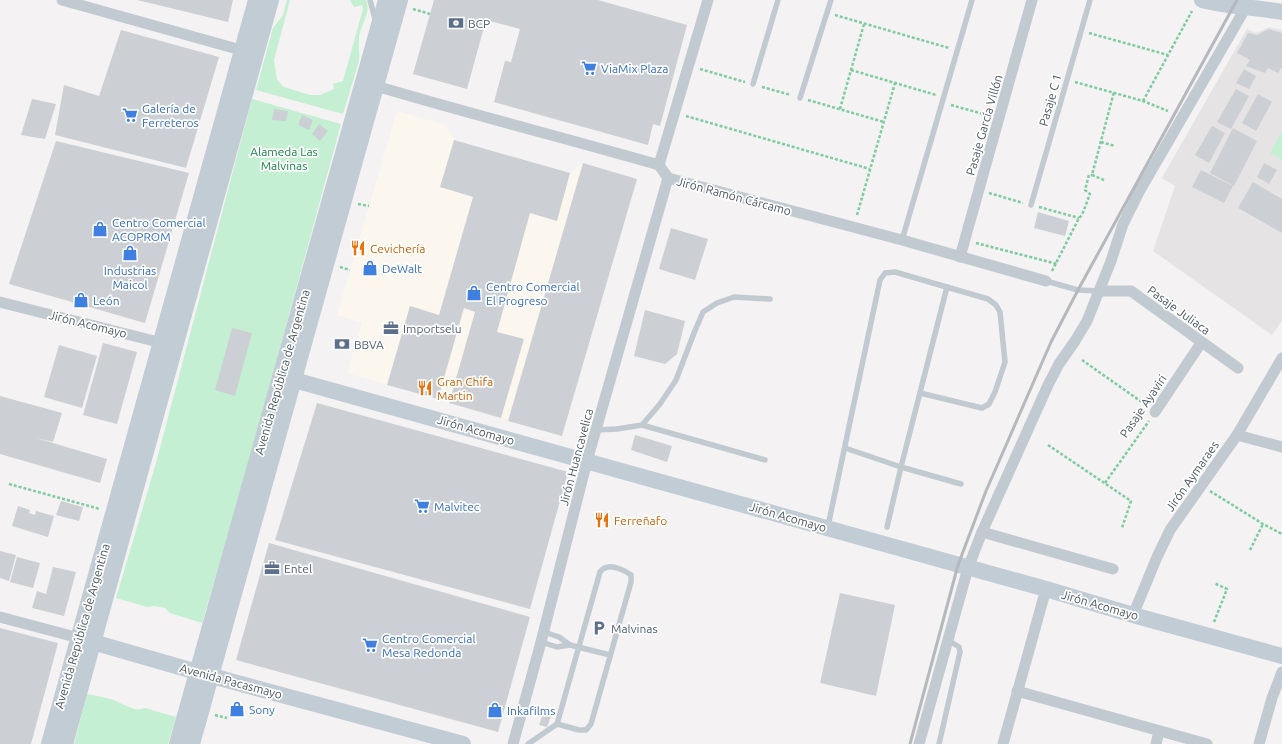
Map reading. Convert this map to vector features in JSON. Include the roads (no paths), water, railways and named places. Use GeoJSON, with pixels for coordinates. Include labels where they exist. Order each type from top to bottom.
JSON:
{"type":"FeatureCollection","features":[{"type":"Feature","properties":{"kind":"street"},"geometry":{"type":"LineString","coordinates":[[62,0],[249,52]]}},
{"type":"Feature","properties":{"kind":"street","name":"Avenida República de Argentina"},"geometry":{"type":"LineString","coordinates":[[49,744],[86,640],[249,52],[256,0]]}},
{"type":"Feature","properties":{"kind":"street","name":"Avenida República de Argentina"},"geometry":{"type":"LineString","coordinates":[[192,744],[204,674],[386,0]]}},
{"type":"Feature","properties":{"kind":"street","name":"Avenida República de Argentina"},"geometry":{"type":"LineString","coordinates":[[177,744],[204,674],[294,380],[400,0]]}},
{"type":"Feature","properties":{"kind":"street"},"geometry":{"type":"LineString","coordinates":[[376,86],[445,107],[590,145],[659,165],[708,0]]}},
{"type":"Feature","properties":{"kind":"street","name":"Pasaje García Villón"},"geometry":{"type":"LineString","coordinates":[[960,257],[1032,0]]}},
{"type":"Feature","properties":{"kind":"street","name":"Avenida República de Argentina"},"geometry":{"type":"LineString","coordinates":[[249,52],[262,32],[273,3]]}},
{"type":"Feature","properties":{"kind":"street"},"geometry":{"type":"LineString","coordinates":[[1199,3],[1282,12]]}},
{"type":"Feature","properties":{"kind":"street"},"geometry":{"type":"LineString","coordinates":[[919,744],[968,568],[982,532],[1048,385],[1059,364],[1087,321],[1100,291],[1123,224],[1139,192],[1246,7]]}},
{"type":"Feature","properties":{"kind":"street","name":"Jirón Ramón Cárcamo"},"geometry":{"type":"LineString","coordinates":[[659,165],[668,178],[902,240],[1046,281]]}},
{"type":"Feature","properties":{"kind":"street","name":"Jirón Huancavelica"},"geometry":{"type":"LineString","coordinates":[[513,744],[587,461],[668,178]]}},
{"type":"Feature","properties":{"kind":"street","name":"Pasaje Juliaca"},"geometry":{"type":"LineString","coordinates":[[1100,291],[1131,290],[1201,343],[1238,368]]}},
{"type":"Feature","properties":{"kind":"street","name":"Jirón Acomayo"},"geometry":{"type":"LineString","coordinates":[[0,302],[168,344]]}},
{"type":"Feature","properties":{"kind":"street","name":"Pasaje Ayaviri"},"geometry":{"type":"LineString","coordinates":[[1155,412],[1201,343]]}},
{"type":"Feature","properties":{"kind":"street","name":"Avenida República de Argentina"},"geometry":{"type":"LineString","coordinates":[[65,744],[114,512],[168,344]]}},
{"type":"Feature","properties":{"kind":"street","name":"Jirón Aymaraes"},"geometry":{"type":"LineString","coordinates":[[1133,615],[1170,530],[1237,435],[1282,358]]}},
{"type":"Feature","properties":{"kind":"street","name":"Jirón Acomayo"},"geometry":{"type":"LineString","coordinates":[[294,380],[1282,656]]}},
{"type":"Feature","properties":{"kind":"street"},"geometry":{"type":"LineString","coordinates":[[1237,435],[1282,447]]}},
{"type":"Feature","properties":{"kind":"street"},"geometry":{"type":"LineString","coordinates":[[982,532],[1113,569]]}},
{"type":"Feature","properties":{"kind":"street"},"geometry":{"type":"LineString","coordinates":[[1003,744],[1046,589]]}},
{"type":"Feature","properties":{"kind":"street","name":"Avenida Pacasmayo"},"geometry":{"type":"LineString","coordinates":[[0,617],[463,744]]}},
{"type":"Feature","properties":{"kind":"street"},"geometry":{"type":"LineString","coordinates":[[1259,744],[1272,698],[1282,672]]}},
{"type":"Feature","properties":{"kind":"street"},"geometry":{"type":"LineString","coordinates":[[1018,691],[1207,744]]}},
{"type":"Feature","properties":{"kind":"street"},"geometry":{"type":"LineString","coordinates":[[1156,744],[1159,731]]}},
{"type":"Feature","properties":{"kind":"lane"},"geometry":{"type":"LineString","coordinates":[[370,0],[378,31]]}},
{"type":"Feature","properties":{"kind":"lane"},"geometry":{"type":"LineString","coordinates":[[753,84],[778,0]]}},
{"type":"Feature","properties":{"kind":"lane"},"geometry":{"type":"LineString","coordinates":[[800,98],[831,0]]}},
{"type":"Feature","properties":{"kind":"lane"},"geometry":{"type":"LineString","coordinates":[[902,240],[972,0]]}},
{"type":"Feature","properties":{"kind":"lane","name":"Pasaje C 1"},"geometry":{"type":"LineString","coordinates":[[1031,205],[1090,0]]}},
{"type":"Feature","properties":{"kind":"lane"},"geometry":{"type":"LineString","coordinates":[[827,528],[880,280],[885,273],[895,272],[988,299],[996,305],[1000,312],[1005,362],[995,392],[989,404],[982,408],[920,392]]}},
{"type":"Feature","properties":{"kind":"lane","name":"Jirón Ramón Cárcamo"},"geometry":{"type":"LineString","coordinates":[[1046,281],[1078,290],[1100,291]]}},
{"type":"Feature","properties":{"kind":"lane"},"geometry":{"type":"LineString","coordinates":[[887,527],[947,287]]}},
{"type":"Feature","properties":{"kind":"lane"},"geometry":{"type":"LineString","coordinates":[[642,425],[660,404],[676,380],[703,312],[734,296],[770,299]]}},
{"type":"Feature","properties":{"kind":"lane"},"geometry":{"type":"LineString","coordinates":[[596,430],[617,429],[642,425],[765,460]]}},
{"type":"Feature","properties":{"kind":"lane"},"geometry":{"type":"LineString","coordinates":[[845,448],[901,467],[961,484]]}},
{"type":"Feature","properties":{"kind":"lane"},"geometry":{"type":"LineString","coordinates":[[528,744],[557,724],[600,572],[609,566],[626,571],[631,575],[631,582],[591,724],[586,730],[579,730],[557,724]]}},
{"type":"Feature","properties":{"kind":"lane"},"geometry":{"type":"LineString","coordinates":[[542,637],[557,647],[570,645],[610,655]]}},
{"type":"Feature","properties":{"kind":"lane"},"geometry":{"type":"LineString","coordinates":[[542,637],[559,637],[570,645]]}},
{"type":"Feature","properties":{"kind":"lane"},"geometry":{"type":"LineString","coordinates":[[939,744],[960,652],[959,647],[948,640]]}},
{"type":"Feature","properties":{"kind":"railway"},"geometry":{"type":"LineString","coordinates":[[910,744],[958,565],[986,491],[1051,342],[1237,0]]}},
{"type":"Feature","properties":{"kind":"place","name":"BCP"},"geometry":{"type":"Point","coordinates":[456,23]}},
{"type":"Feature","properties":{"kind":"place","name":"ViaMix Plaza"},"geometry":{"type":"Point","coordinates":[589,68]}},
{"type":"Feature","properties":{"kind":"place","name":"Galería de Ferreteros"},"geometry":{"type":"Point","coordinates":[130,115]}},
{"type":"Feature","properties":{"kind":"place","name":"Centro Comercial ACOPROM"},"geometry":{"type":"Point","coordinates":[100,229]}},
{"type":"Feature","properties":{"kind":"place","name":"Cevichería"},"geometry":{"type":"Point","coordinates":[358,248]}},
{"type":"Feature","properties":{"kind":"place","name":"Industrias Maicol"},"geometry":{"type":"Point","coordinates":[130,253]}},
{"type":"Feature","properties":{"kind":"place","name":"DeWalt"},"geometry":{"type":"Point","coordinates":[370,268]}},
{"type":"Feature","properties":{"kind":"place","name":"Centro Comercial El Progreso"},"geometry":{"type":"Point","coordinates":[474,293]}},
{"type":"Feature","properties":{"kind":"place","name":"León"},"geometry":{"type":"Point","coordinates":[81,300]}},
{"type":"Feature","properties":{"kind":"place","name":"Importselu"},"geometry":{"type":"Point","coordinates":[391,328]}},
{"type":"Feature","properties":{"kind":"place","name":"BBVA"},"geometry":{"type":"Point","coordinates":[342,344]}},
{"type":"Feature","properties":{"kind":"place","name":"Gran Chifa Martin"},"geometry":{"type":"Point","coordinates":[425,388]}},
{"type":"Feature","properties":{"kind":"place","name":"Malvitec"},"geometry":{"type":"Point","coordinates":[422,506]}},
{"type":"Feature","properties":{"kind":"place","name":"Ferreñafo"},"geometry":{"type":"Point","coordinates":[602,520]}},
{"type":"Feature","properties":{"kind":"place","name":"Entel"},"geometry":{"type":"Point","coordinates":[272,568]}},
{"type":"Feature","properties":{"kind":"place","name":"Malvinas"},"geometry":{"type":"Point","coordinates":[599,628]}},
{"type":"Feature","properties":{"kind":"place","name":"Centro Comercial Mesa Redonda"},"geometry":{"type":"Point","coordinates":[370,645]}},
{"type":"Feature","properties":{"kind":"place","name":"Sony"},"geometry":{"type":"Point","coordinates":[237,709]}},
{"type":"Feature","properties":{"kind":"place","name":"Inkafilms"},"geometry":{"type":"Point","coordinates":[495,710]}},
{"type":"Feature","properties":{"kind":"park label","name":"Alameda Las Malvinas"},"geometry":{"type":"Point","coordinates":[284,158]}}]}
